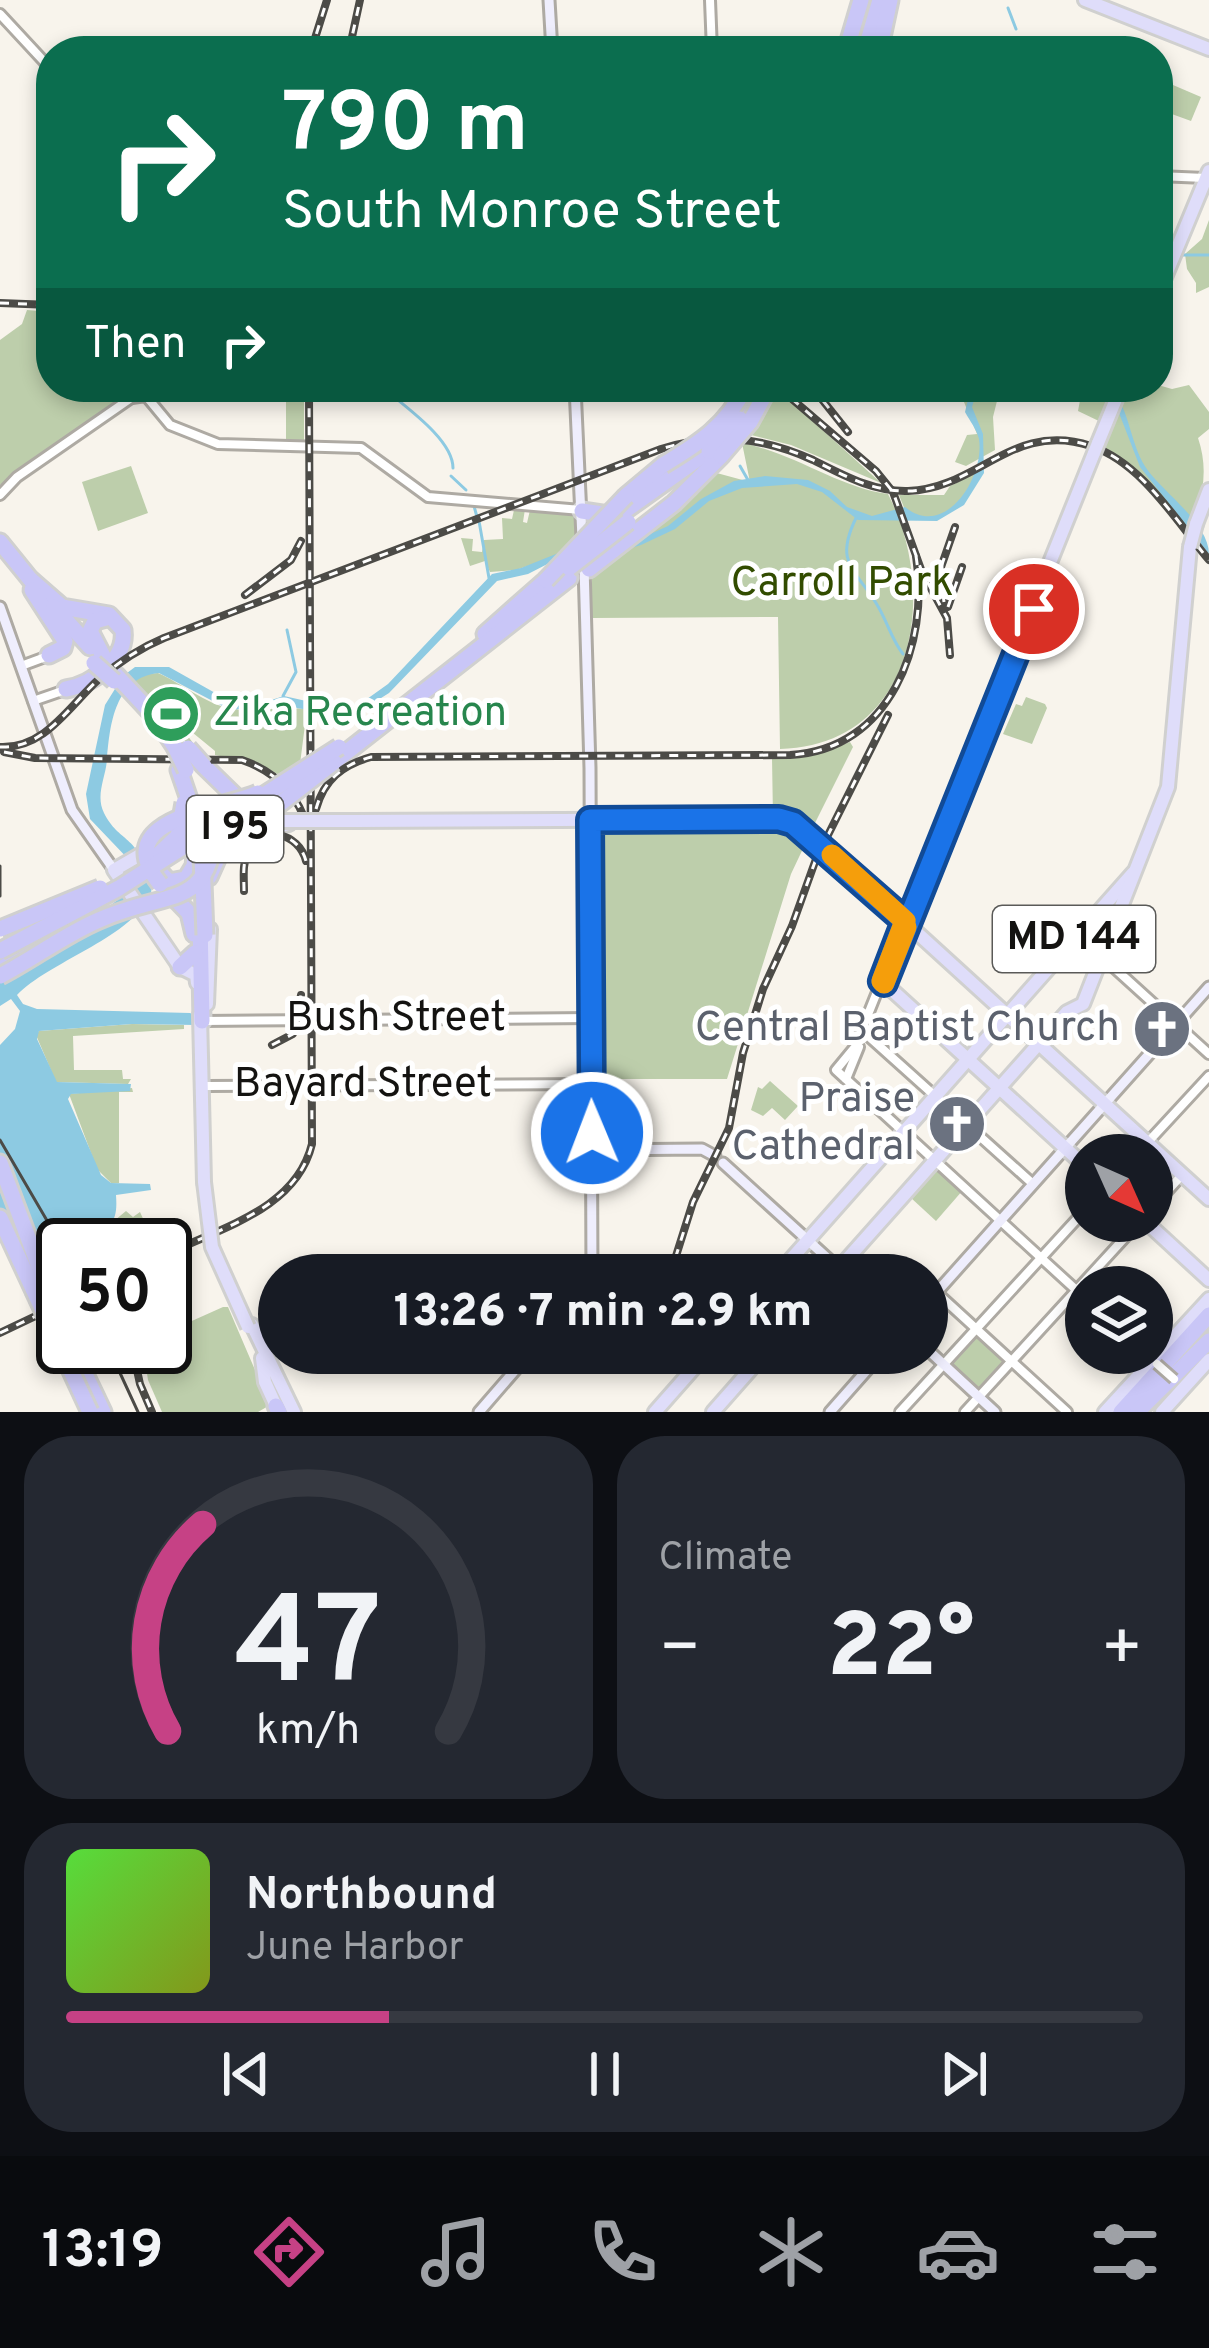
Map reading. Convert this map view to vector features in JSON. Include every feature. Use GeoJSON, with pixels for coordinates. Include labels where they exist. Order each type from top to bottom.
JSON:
{"type":"FeatureCollection","features":[{"type":"Feature","properties":{"kind":"highway"},"geometry":{"type":"LineString","coordinates":[[846,0],[848,36]]}},
{"type":"Feature","properties":{"kind":"highway"},"geometry":{"type":"LineString","coordinates":[[851,36],[866,0]]}},
{"type":"Feature","properties":{"kind":"highway"},"geometry":{"type":"LineString","coordinates":[[859,36],[866,0]]}},
{"type":"Feature","properties":{"kind":"highway"},"geometry":{"type":"LineString","coordinates":[[869,36],[880,0]]}},
{"type":"Feature","properties":{"kind":"highway"},"geometry":{"type":"LineString","coordinates":[[882,36],[892,0]]}},
{"type":"Feature","properties":{"kind":"highway"},"geometry":{"type":"LineString","coordinates":[[584,557],[634,514],[663,465],[714,431],[736,402]]}},
{"type":"Feature","properties":{"kind":"highway"},"geometry":{"type":"LineString","coordinates":[[714,453],[750,402]]}},
{"type":"Feature","properties":{"kind":"highway","name":"I 95"},"geometry":{"type":"LineString","coordinates":[[0,951],[170,846],[368,736],[714,453],[750,422],[761,402]]}},
{"type":"Feature","properties":{"kind":"highway"},"geometry":{"type":"LineString","coordinates":[[586,507],[610,517],[634,514]]}},
{"type":"Feature","properties":{"kind":"highway"},"geometry":{"type":"LineString","coordinates":[[584,557],[634,514]]}},
{"type":"Feature","properties":{"kind":"highway"},"geometry":{"type":"LineString","coordinates":[[485,634],[546,580],[634,514]]}},
{"type":"Feature","properties":{"kind":"highway"},"geometry":{"type":"LineString","coordinates":[[0,542],[65,641],[63,648],[49,656]]}},
{"type":"Feature","properties":{"kind":"highway"},"geometry":{"type":"LineString","coordinates":[[0,552],[177,748],[204,766],[253,819],[256,829],[170,846],[90,899],[0,933]]}},
{"type":"Feature","properties":{"kind":"highway","name":"I 95"},"geometry":{"type":"LineString","coordinates":[[0,969],[201,850],[336,754],[584,557]]}},
{"type":"Feature","properties":{"kind":"highway"},"geometry":{"type":"LineString","coordinates":[[32,585],[64,608],[106,614],[123,630],[124,645],[115,658],[86,684],[66,689]]}},
{"type":"Feature","properties":{"kind":"highway"},"geometry":{"type":"LineString","coordinates":[[66,689],[89,679],[118,649],[119,629],[105,618],[93,623],[90,632],[99,659]]}},
{"type":"Feature","properties":{"kind":"highway"},"geometry":{"type":"LineString","coordinates":[[49,656],[77,652],[99,659]]}},
{"type":"Feature","properties":{"kind":"highway"},"geometry":{"type":"LineString","coordinates":[[0,969],[100,919],[178,896],[194,887],[207,871],[214,854],[177,748]]}},
{"type":"Feature","properties":{"kind":"highway"},"geometry":{"type":"LineString","coordinates":[[197,980],[190,917],[151,870],[149,849],[154,834],[165,822],[246,799],[336,754]]}},
{"type":"Feature","properties":{"kind":"highway"},"geometry":{"type":"LineString","coordinates":[[197,980],[210,875],[218,857],[336,754]]}},
{"type":"Feature","properties":{"kind":"highway"},"geometry":{"type":"LineString","coordinates":[[0,933],[96,890],[160,854],[214,784],[204,766]]}},
{"type":"Feature","properties":{"kind":"highway"},"geometry":{"type":"LineString","coordinates":[[197,806],[204,1021]]}},
{"type":"Feature","properties":{"kind":"highway"},"geometry":{"type":"LineString","coordinates":[[195,839],[157,854],[157,871],[169,882],[186,879],[194,866],[197,806]]}},
{"type":"Feature","properties":{"kind":"highway"},"geometry":{"type":"LineString","coordinates":[[253,819],[293,823]]}},
{"type":"Feature","properties":{"kind":"highway"},"geometry":{"type":"LineString","coordinates":[[195,839],[204,935]]}},
{"type":"Feature","properties":{"kind":"highway"},"geometry":{"type":"LineString","coordinates":[[0,1163],[36,1259]]}},
{"type":"Feature","properties":{"kind":"highway"},"geometry":{"type":"LineString","coordinates":[[0,1192],[36,1267]]}},
{"type":"Feature","properties":{"kind":"highway"},"geometry":{"type":"LineString","coordinates":[[0,1218],[99,1410]]}},
{"type":"Feature","properties":{"kind":"highway"},"geometry":{"type":"LineString","coordinates":[[1136,1412],[1191,1358],[1209,1315]]}},
{"type":"Feature","properties":{"kind":"highway"},"geometry":{"type":"LineString","coordinates":[[1121,1412],[1209,1324]]}},
{"type":"Feature","properties":{"kind":"highway"},"geometry":{"type":"LineString","coordinates":[[81,1374],[99,1410]]}},
{"type":"Feature","properties":{"kind":"main road"},"geometry":{"type":"LineString","coordinates":[[549,0],[551,36]]}},
{"type":"Feature","properties":{"kind":"main road"},"geometry":{"type":"LineString","coordinates":[[1070,0],[1110,10]]}},
{"type":"Feature","properties":{"kind":"main road"},"geometry":{"type":"LineString","coordinates":[[1084,0],[1209,49]]}},
{"type":"Feature","properties":{"kind":"main road"},"geometry":{"type":"LineString","coordinates":[[1173,258],[1207,175]]}},
{"type":"Feature","properties":{"kind":"main road"},"geometry":{"type":"LineString","coordinates":[[576,402],[586,507],[592,1254]]}},
{"type":"Feature","properties":{"kind":"main road"},"geometry":{"type":"LineString","coordinates":[[948,1278],[1065,1148],[883,982],[1115,402]]}},
{"type":"Feature","properties":{"kind":"main road","name":"MD 144"},"geometry":{"type":"LineString","coordinates":[[1000,1089],[1081,1002],[1168,787],[1190,547],[1209,490]]}},
{"type":"Feature","properties":{"kind":"main road"},"geometry":{"type":"LineString","coordinates":[[0,607],[72,810],[120,866],[128,891],[197,980],[204,1021],[207,1182],[216,1244],[282,1406]]}},
{"type":"Feature","properties":{"kind":"main road"},"geometry":{"type":"LineString","coordinates":[[195,839],[253,819],[293,823],[779,819],[809,834],[1137,1134]]}},
{"type":"Feature","properties":{"kind":"main road"},"geometry":{"type":"LineString","coordinates":[[207,1182],[204,1021],[197,980],[213,874],[225,856],[252,837],[293,823]]}},
{"type":"Feature","properties":{"kind":"main road"},"geometry":{"type":"LineString","coordinates":[[120,866],[145,851],[170,846]]}},
{"type":"Feature","properties":{"kind":"main road","name":"MD 144"},"geometry":{"type":"LineString","coordinates":[[968,1059],[1140,862]]}},
{"type":"Feature","properties":{"kind":"main road"},"geometry":{"type":"LineString","coordinates":[[1077,1134],[1209,986]]}},
{"type":"Feature","properties":{"kind":"main road"},"geometry":{"type":"LineString","coordinates":[[795,1254],[968,1059]]}},
{"type":"Feature","properties":{"kind":"main road"},"geometry":{"type":"LineString","coordinates":[[855,1254],[1000,1089]]}},
{"type":"Feature","properties":{"kind":"main road"},"geometry":{"type":"LineString","coordinates":[[592,1150],[704,1149],[821,1254]]}},
{"type":"Feature","properties":{"kind":"main road"},"geometry":{"type":"LineString","coordinates":[[1173,1167],[1209,1199]]}},
{"type":"Feature","properties":{"kind":"main road"},"geometry":{"type":"LineString","coordinates":[[1166,1242],[1209,1280]]}},
{"type":"Feature","properties":{"kind":"main road"},"geometry":{"type":"LineString","coordinates":[[1173,1337],[1209,1299]]}},
{"type":"Feature","properties":{"kind":"main road"},"geometry":{"type":"LineString","coordinates":[[250,1326],[258,1347]]}},
{"type":"Feature","properties":{"kind":"main road"},"geometry":{"type":"LineString","coordinates":[[1162,1412],[1178,1383],[1209,1360]]}},
{"type":"Feature","properties":{"kind":"main road"},"geometry":{"type":"LineString","coordinates":[[948,1369],[995,1412]]}},
{"type":"Feature","properties":{"kind":"main road"},"geometry":{"type":"LineString","coordinates":[[264,1374],[282,1406]]}},
{"type":"Feature","properties":{"kind":"main road"},"geometry":{"type":"LineString","coordinates":[[269,1374],[282,1406]]}},
{"type":"Feature","properties":{"kind":"main road"},"geometry":{"type":"LineString","coordinates":[[280,1374],[282,1406]]}},
{"type":"Feature","properties":{"kind":"main road"},"geometry":{"type":"LineString","coordinates":[[479,1412],[512,1374]]}},
{"type":"Feature","properties":{"kind":"main road"},"geometry":{"type":"LineString","coordinates":[[655,1412],[688,1374]]}},
{"type":"Feature","properties":{"kind":"main road"},"geometry":{"type":"LineString","coordinates":[[713,1412],[746,1374]]}},
{"type":"Feature","properties":{"kind":"main road"},"geometry":{"type":"LineString","coordinates":[[830,1412],[863,1374]]}},
{"type":"Feature","properties":{"kind":"main road"},"geometry":{"type":"LineString","coordinates":[[1105,1412],[1139,1374]]}},
{"type":"Feature","properties":{"kind":"street"},"geometry":{"type":"LineString","coordinates":[[710,0],[711,36]]}},
{"type":"Feature","properties":{"kind":"street"},"geometry":{"type":"LineString","coordinates":[[0,14],[36,53]]}},
{"type":"Feature","properties":{"kind":"street"},"geometry":{"type":"LineString","coordinates":[[1173,176],[1207,175]]}},
{"type":"Feature","properties":{"kind":"street"},"geometry":{"type":"LineString","coordinates":[[0,495],[17,477],[126,402]]}},
{"type":"Feature","properties":{"kind":"street"},"geometry":{"type":"LineString","coordinates":[[151,402],[172,427],[218,444],[365,449],[428,496],[586,507]]}},
{"type":"Feature","properties":{"kind":"street"},"geometry":{"type":"LineString","coordinates":[[21,666],[49,656]]}},
{"type":"Feature","properties":{"kind":"street"},"geometry":{"type":"LineString","coordinates":[[33,701],[66,689]]}},
{"type":"Feature","properties":{"kind":"street"},"geometry":{"type":"LineString","coordinates":[[1078,934],[1209,1054]]}},
{"type":"Feature","properties":{"kind":"street"},"geometry":{"type":"LineString","coordinates":[[846,1079],[883,982]]}},
{"type":"Feature","properties":{"kind":"street","name":"Bush Street"},"geometry":{"type":"LineString","coordinates":[[204,1021],[591,1018]]}},
{"type":"Feature","properties":{"kind":"street"},"geometry":{"type":"LineString","coordinates":[[867,1032],[836,1070],[1065,1279]]}},
{"type":"Feature","properties":{"kind":"street"},"geometry":{"type":"LineString","coordinates":[[867,1032],[1033,1184]]}},
{"type":"Feature","properties":{"kind":"street"},"geometry":{"type":"LineString","coordinates":[[1156,1134],[1209,1076]]}},
{"type":"Feature","properties":{"kind":"street","name":"Bayard Street"},"geometry":{"type":"LineString","coordinates":[[207,1086],[592,1084]]}},
{"type":"Feature","properties":{"kind":"street"},"geometry":{"type":"LineString","coordinates":[[1173,1185],[1182,1175]]}},
{"type":"Feature","properties":{"kind":"street"},"geometry":{"type":"LineString","coordinates":[[948,1359],[1065,1232]]}},
{"type":"Feature","properties":{"kind":"street"},"geometry":{"type":"LineString","coordinates":[[1100,1266],[1122,1242]]}},
{"type":"Feature","properties":{"kind":"street"},"geometry":{"type":"LineString","coordinates":[[948,1303],[1066,1412]]}},
{"type":"Feature","properties":{"kind":"street"},"geometry":{"type":"LineString","coordinates":[[965,1412],[1065,1303]]}},
{"type":"Feature","properties":{"kind":"street"},"geometry":{"type":"LineString","coordinates":[[899,1412],[934,1374]]}},
{"type":"Feature","properties":{"kind":"street"},"geometry":{"type":"LineString","coordinates":[[1168,1374],[1178,1383]]}},
{"type":"Feature","properties":{"kind":"green space"},"geometry":{"type":"Polygon","coordinates":[[[1173,85],[1201,97],[1191,121],[1173,114],[1173,85]]]}},
{"type":"Feature","properties":{"kind":"green space"},"geometry":{"type":"Polygon","coordinates":[[[1209,220],[1209,287],[1196,293],[1185,254],[1202,239],[1209,220]]]}},
{"type":"Feature","properties":{"kind":"green space"},"geometry":{"type":"Polygon","coordinates":[[[27,310],[36,311],[36,402],[120,402],[0,485],[0,340],[22,324],[27,310]]]}},
{"type":"Feature","properties":{"kind":"green space"},"geometry":{"type":"Polygon","coordinates":[[[1189,385],[1209,412],[1209,429],[1198,438],[1203,485],[1189,532],[1148,483],[1102,445],[1119,402],[1173,402],[1173,389],[1189,385]]]}},
{"type":"Feature","properties":{"kind":"green space"},"geometry":{"type":"Polygon","coordinates":[[[286,402],[304,402],[304,443],[286,444],[286,402]]]}},
{"type":"Feature","properties":{"kind":"green space"},"geometry":{"type":"Polygon","coordinates":[[[767,402],[791,402],[881,483],[791,445],[747,434],[767,402]]]}},
{"type":"Feature","properties":{"kind":"green space"},"geometry":{"type":"Polygon","coordinates":[[[964,402],[997,402],[995,450],[966,466],[955,462],[967,435],[977,434],[964,402]]]}},
{"type":"Feature","properties":{"kind":"green space"},"geometry":{"type":"Polygon","coordinates":[[[1080,402],[1112,402],[1103,423],[1078,411],[1080,402]]]}},
{"type":"Feature","properties":{"kind":"green space","name":"Carroll Park"},"geometry":{"type":"Polygon","coordinates":[[[742,443],[888,494],[904,534],[912,576],[912,618],[904,658],[887,693],[861,722],[826,741],[780,749],[778,617],[591,618],[592,575],[713,472],[750,482],[742,443]]]}},
{"type":"Feature","properties":{"kind":"green space"},"geometry":{"type":"Polygon","coordinates":[[[131,466],[148,513],[98,531],[82,482],[131,466]]]}},
{"type":"Feature","properties":{"kind":"green space"},"geometry":{"type":"Polygon","coordinates":[[[976,473],[979,476],[964,496],[942,515],[907,515],[899,495],[944,495],[950,486],[976,473]]]}},
{"type":"Feature","properties":{"kind":"green space"},"geometry":{"type":"Polygon","coordinates":[[[525,509],[523,522],[527,523],[530,510],[575,511],[578,539],[569,549],[516,570],[490,572],[485,561],[470,566],[461,538],[473,539],[472,551],[482,552],[484,540],[503,539],[502,518],[512,519],[514,510],[525,509]]]}},
{"type":"Feature","properties":{"kind":"green space"},"geometry":{"type":"Polygon","coordinates":[[[158,673],[229,708],[307,709],[300,764],[281,776],[258,763],[215,755],[187,728],[184,731],[199,751],[195,753],[133,682],[158,673]]]}},
{"type":"Feature","properties":{"kind":"green space"},"geometry":{"type":"Polygon","coordinates":[[[1026,697],[1047,708],[1032,744],[1003,734],[1016,704],[1022,706],[1026,697]]]}},
{"type":"Feature","properties":{"kind":"green space"},"geometry":{"type":"Polygon","coordinates":[[[850,742],[853,747],[811,831],[773,817],[772,758],[811,756],[850,742]]]}},
{"type":"Feature","properties":{"kind":"green space"},"geometry":{"type":"Polygon","coordinates":[[[599,823],[784,823],[808,838],[791,874],[727,1079],[594,1079],[593,830],[599,823]]]}},
{"type":"Feature","properties":{"kind":"green space"},"geometry":{"type":"Polygon","coordinates":[[[184,1025],[184,1029],[73,1036],[74,1070],[122,1070],[123,1079],[131,1079],[128,1084],[56,1082],[36,1035],[39,1031],[184,1025]]]}},
{"type":"Feature","properties":{"kind":"green space"},"geometry":{"type":"Polygon","coordinates":[[[770,1081],[798,1106],[785,1120],[772,1108],[763,1116],[751,1110],[758,1087],[770,1081]]]}},
{"type":"Feature","properties":{"kind":"green space"},"geometry":{"type":"Polygon","coordinates":[[[132,1088],[133,1092],[119,1092],[119,1183],[111,1183],[97,1169],[69,1094],[132,1088]]]}},
{"type":"Feature","properties":{"kind":"green space"},"geometry":{"type":"Polygon","coordinates":[[[938,1167],[963,1190],[936,1221],[910,1197],[938,1167]]]}},
{"type":"Feature","properties":{"kind":"green space"},"geometry":{"type":"Polygon","coordinates":[[[126,1211],[133,1217],[140,1212],[143,1218],[118,1218],[126,1211]]]}},
{"type":"Feature","properties":{"kind":"green space"},"geometry":{"type":"Polygon","coordinates":[[[228,1307],[270,1405],[258,1412],[162,1412],[147,1374],[192,1374],[192,1321],[228,1307]]]}},
{"type":"Feature","properties":{"kind":"green space"},"geometry":{"type":"Polygon","coordinates":[[[976,1335],[1005,1362],[978,1391],[949,1364],[976,1335]]]}},
{"type":"Feature","properties":{"kind":"water"},"geometry":{"type":"Polygon","coordinates":[[[967,402],[974,402],[983,434],[984,473],[964,505],[937,521],[858,520],[822,492],[797,484],[742,488],[709,501],[675,529],[641,545],[615,553],[565,555],[528,574],[497,581],[389,693],[359,712],[335,714],[277,705],[230,710],[159,673],[133,683],[113,717],[101,800],[110,823],[134,846],[145,865],[150,896],[124,926],[17,995],[23,1004],[37,1009],[190,1013],[196,1016],[196,1025],[39,1031],[37,1039],[57,1082],[131,1084],[130,1091],[71,1094],[68,1099],[101,1175],[111,1183],[150,1184],[151,1190],[116,1195],[113,1218],[36,1218],[36,1233],[0,1235],[0,1045],[15,1029],[20,1011],[11,999],[0,1006],[0,974],[91,920],[132,889],[132,863],[90,819],[86,794],[105,705],[123,676],[135,667],[169,667],[233,703],[284,696],[324,705],[360,704],[388,684],[492,574],[566,550],[637,540],[668,526],[701,499],[734,481],[765,476],[808,480],[847,507],[872,516],[905,507],[934,516],[948,510],[969,486],[979,454],[975,429],[965,412],[967,402]]]}},
{"type":"Feature","properties":{"kind":"water"},"geometry":{"type":"Polygon","coordinates":[[[1115,402],[1123,407],[1142,462],[1195,521],[1209,554],[1140,467],[1115,402]]]}},
{"type":"Feature","properties":{"kind":"waterway"},"geometry":{"type":"LineString","coordinates":[[1008,8],[1016,29]]}},
{"type":"Feature","properties":{"kind":"waterway"},"geometry":{"type":"LineString","coordinates":[[1181,255],[1209,255]]}},
{"type":"Feature","properties":{"kind":"waterway"},"geometry":{"type":"LineString","coordinates":[[400,402],[445,446],[453,468]]}},
{"type":"Feature","properties":{"kind":"waterway"},"geometry":{"type":"LineString","coordinates":[[740,466],[748,480]]}},
{"type":"Feature","properties":{"kind":"waterway"},"geometry":{"type":"LineString","coordinates":[[451,476],[466,490]]}},
{"type":"Feature","properties":{"kind":"waterway"},"geometry":{"type":"LineString","coordinates":[[474,506],[477,517]]}},
{"type":"Feature","properties":{"kind":"waterway"},"geometry":{"type":"LineString","coordinates":[[856,518],[847,545],[850,565],[903,654]]}},
{"type":"Feature","properties":{"kind":"waterway"},"geometry":{"type":"LineString","coordinates":[[479,521],[489,578]]}},
{"type":"Feature","properties":{"kind":"waterway"},"geometry":{"type":"LineString","coordinates":[[868,580],[874,588],[871,593]]}},
{"type":"Feature","properties":{"kind":"waterway"},"geometry":{"type":"LineString","coordinates":[[283,696],[296,672],[287,630]]}},
{"type":"Feature","properties":{"kind":"tram line"},"geometry":{"type":"LineString","coordinates":[[0,866],[0,896]]}},
{"type":"Feature","properties":{"kind":"tram line"},"geometry":{"type":"LineString","coordinates":[[0,1140],[46,1218]]}},
{"type":"Feature","properties":{"kind":"tram line"},"geometry":{"type":"LineString","coordinates":[[120,1374],[138,1412]]}},
{"type":"Feature","properties":{"kind":"railway"},"geometry":{"type":"LineString","coordinates":[[316,36],[327,0]]}},
{"type":"Feature","properties":{"kind":"railway"},"geometry":{"type":"LineString","coordinates":[[352,36],[360,0]]}},
{"type":"Feature","properties":{"kind":"railway"},"geometry":{"type":"LineString","coordinates":[[0,303],[36,304]]}},
{"type":"Feature","properties":{"kind":"railway"},"geometry":{"type":"LineString","coordinates":[[192,1243],[273,1201],[303,1167],[312,1144],[309,402]]}},
{"type":"Feature","properties":{"kind":"railway"},"geometry":{"type":"LineString","coordinates":[[796,402],[876,471],[893,492],[922,572],[947,618],[950,655]]}},
{"type":"Feature","properties":{"kind":"railway"},"geometry":{"type":"LineString","coordinates":[[824,402],[848,432]]}},
{"type":"Feature","properties":{"kind":"railway"},"geometry":{"type":"LineString","coordinates":[[0,747],[16,746],[43,733],[107,673],[164,638],[661,449],[700,440],[775,446],[870,486],[895,491],[933,487],[1039,442],[1064,440],[1091,446],[1142,479],[1209,560]]}},
{"type":"Feature","properties":{"kind":"railway"},"geometry":{"type":"LineString","coordinates":[[944,602],[940,570],[955,527]]}},
{"type":"Feature","properties":{"kind":"railway"},"geometry":{"type":"LineString","coordinates":[[245,595],[291,560],[301,541]]}},
{"type":"Feature","properties":{"kind":"railway"},"geometry":{"type":"LineString","coordinates":[[316,809],[336,775],[371,757],[790,755],[825,749],[854,734],[878,713],[896,687],[916,624],[916,556]]}},
{"type":"Feature","properties":{"kind":"railway"},"geometry":{"type":"LineString","coordinates":[[948,607],[962,567]]}},
{"type":"Feature","properties":{"kind":"railway"},"geometry":{"type":"LineString","coordinates":[[677,1254],[693,1202],[729,1128],[743,1053],[763,989],[816,859],[888,715]]}},
{"type":"Feature","properties":{"kind":"railway"},"geometry":{"type":"LineString","coordinates":[[4,752],[35,758],[242,760],[283,785],[307,826]]}},
{"type":"Feature","properties":{"kind":"railway"},"geometry":{"type":"LineString","coordinates":[[244,891],[246,857],[262,837],[288,838],[306,861]]}},
{"type":"Feature","properties":{"kind":"railway"},"geometry":{"type":"LineString","coordinates":[[272,1045],[293,1034],[301,995]]}},
{"type":"Feature","properties":{"kind":"railway"},"geometry":{"type":"LineString","coordinates":[[0,1333],[36,1316]]}},
{"type":"Feature","properties":{"kind":"railway"},"geometry":{"type":"LineString","coordinates":[[138,1374],[152,1412]]}},
{"type":"Feature","properties":{"kind":"slow traffic"},"geometry":{"type":"LineString","coordinates":[[832,855],[905,921],[884,983],[906,927]]}},
{"type":"Feature","properties":{"kind":"place","name":"Zika Recreation"},"geometry":{"type":"Point","coordinates":[171,714]}},
{"type":"Feature","properties":{"kind":"place","name":"Central Baptist Church"},"geometry":{"type":"Point","coordinates":[1162,1029]}},
{"type":"Feature","properties":{"kind":"place","name":"Praise Cathedral"},"geometry":{"type":"Point","coordinates":[957,1124]}},
{"type":"Feature","properties":{"kind":"route"},"geometry":{"type":"LineString","coordinates":[[592,1133],[590,820],[779,819],[793,823],[905,921],[884,983],[1034,609]]}}]}
